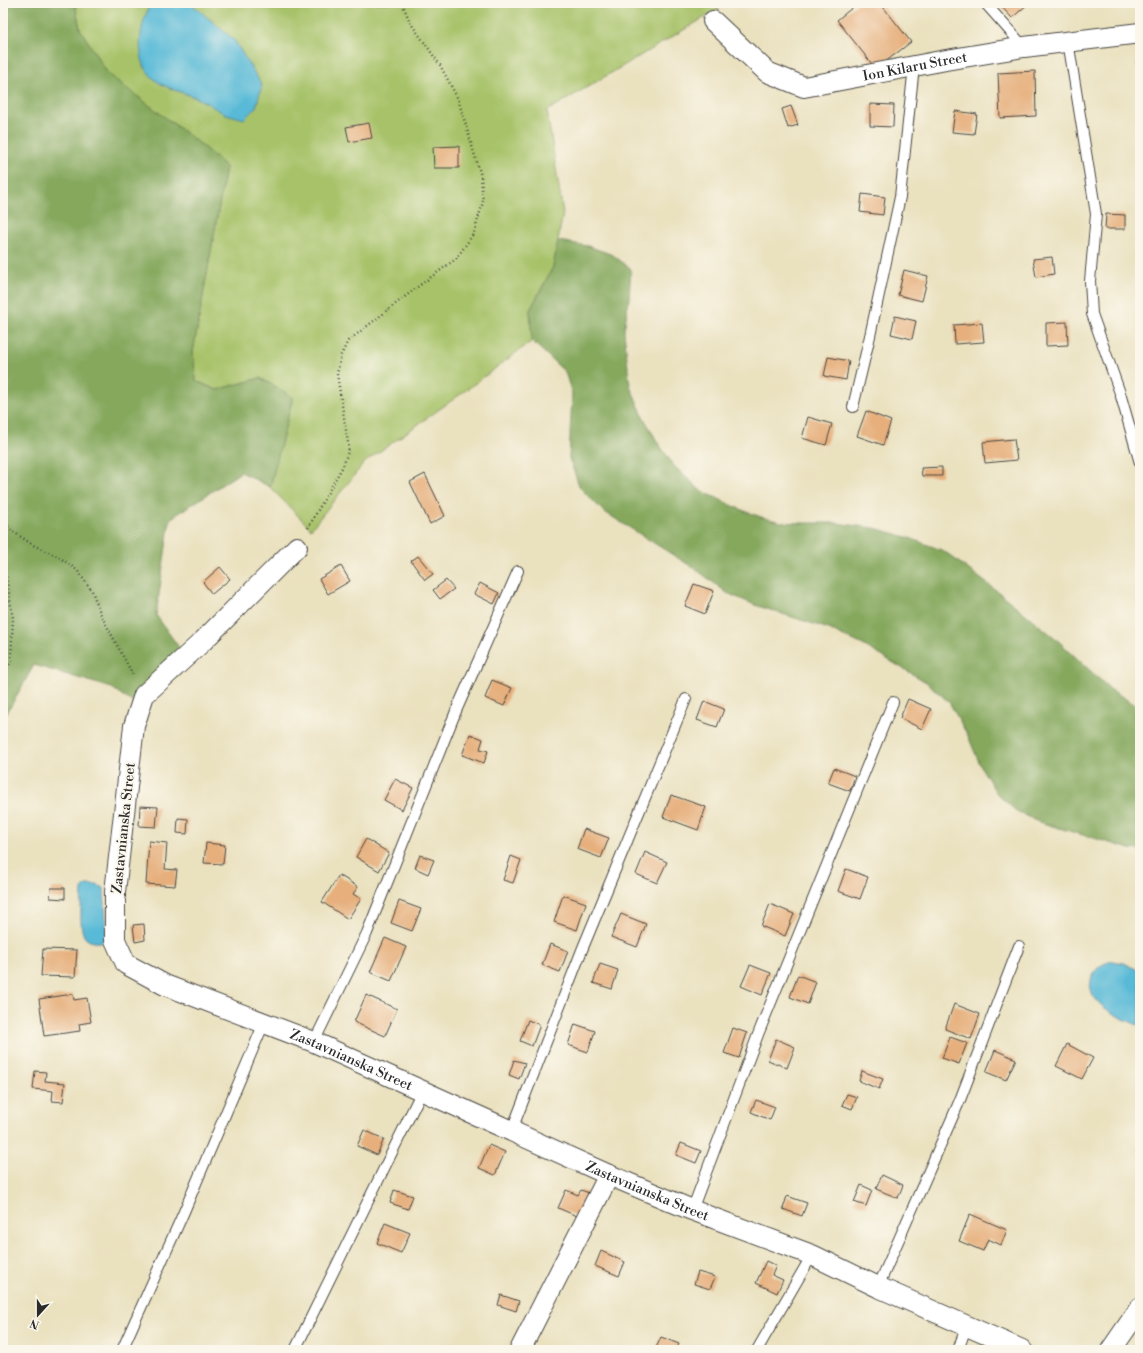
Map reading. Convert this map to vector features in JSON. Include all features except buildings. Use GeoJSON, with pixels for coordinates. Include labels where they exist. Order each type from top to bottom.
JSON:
{"type":"FeatureCollection","features":[{"type":"Feature","properties":{"kind":"street","name":"Ion Kilaru Street"},"geometry":{"type":"LineString","coordinates":[[713,21],[767,72],[804,87],[1024,47],[1140,33]]}},
{"type":"Feature","properties":{"kind":"street","name":"Zastavnianska Street"},"geometry":{"type":"LineString","coordinates":[[296,547],[202,642],[144,695],[134,726],[115,892],[115,940],[126,964],[165,985],[314,1042],[609,1175],[692,1210],[812,1255],[878,1287],[1022,1350]]}},
{"type":"Feature","properties":{"kind":"street"},"geometry":{"type":"LineString","coordinates":[[520,1350],[609,1175]]}},
{"type":"Feature","properties":{"kind":"street"},"geometry":{"type":"LineString","coordinates":[[1111,1350],[1140,1308]]}},
{"type":"Feature","properties":{"kind":"lane"},"geometry":{"type":"LineString","coordinates":[[985,3],[1024,47]]}},
{"type":"Feature","properties":{"kind":"lane"},"geometry":{"type":"LineString","coordinates":[[1068,41],[1096,214],[1090,281],[1092,314],[1120,393],[1140,464]]}},
{"type":"Feature","properties":{"kind":"lane"},"geometry":{"type":"LineString","coordinates":[[853,407],[900,197],[914,66]]}},
{"type":"Feature","properties":{"kind":"lane"},"geometry":{"type":"LineString","coordinates":[[314,1042],[367,933],[456,711],[518,571]]}},
{"type":"Feature","properties":{"kind":"lane"},"geometry":{"type":"LineString","coordinates":[[511,1132],[582,950],[686,699]]}},
{"type":"Feature","properties":{"kind":"lane"},"geometry":{"type":"LineString","coordinates":[[692,1210],[759,1032],[894,702]]}},
{"type":"Feature","properties":{"kind":"lane"},"geometry":{"type":"LineString","coordinates":[[878,1287],[960,1100],[1019,946]]}},
{"type":"Feature","properties":{"kind":"lane"},"geometry":{"type":"LineString","coordinates":[[122,1350],[183,1214],[264,1023]]}},
{"type":"Feature","properties":{"kind":"lane"},"geometry":{"type":"LineString","coordinates":[[295,1350],[422,1092]]}},
{"type":"Feature","properties":{"kind":"lane"},"geometry":{"type":"LineString","coordinates":[[757,1350],[812,1255]]}},
{"type":"Feature","properties":{"kind":"lane"},"geometry":{"type":"LineString","coordinates":[[958,1350],[967,1325]]}},
{"type":"Feature","properties":{"kind":"path"},"geometry":{"type":"LineString","coordinates":[[296,547],[343,466],[349,449],[337,374],[341,355],[348,340],[456,259],[474,233],[483,202],[481,176],[458,99],[440,65],[410,22],[402,3]]}},
{"type":"Feature","properties":{"kind":"path"},"geometry":{"type":"LineString","coordinates":[[3,520],[11,530],[33,545],[59,557],[77,570],[92,591],[101,615],[144,695]]}},
{"type":"Feature","properties":{"kind":"path"},"geometry":{"type":"LineString","coordinates":[[3,556],[13,618],[11,661],[3,676]]}},
{"type":"Feature","properties":{"kind":"green space"},"geometry":{"type":"Polygon","coordinates":[[[3,3],[75,3],[80,29],[108,74],[200,144],[226,167],[193,352],[196,381],[217,390],[260,378],[293,397],[270,487],[241,472],[170,519],[156,615],[190,663],[143,710],[112,688],[34,665],[3,720],[3,3]]]}},
{"type":"Feature","properties":{"kind":"green space"},"geometry":{"type":"Polygon","coordinates":[[[75,3],[151,3],[147,12],[144,66],[161,84],[187,94],[227,114],[234,40],[189,3],[722,3],[724,6],[547,111],[563,213],[553,267],[530,310],[532,341],[365,462],[311,529],[270,487],[293,397],[260,378],[217,390],[196,381],[193,352],[226,167],[200,144],[108,74],[80,29],[75,3]]]}},
{"type":"Feature","properties":{"kind":"green space"},"geometry":{"type":"Polygon","coordinates":[[[558,241],[588,246],[613,255],[631,269],[629,298],[624,331],[630,386],[644,418],[658,443],[674,466],[700,490],[742,510],[781,522],[835,523],[874,528],[907,537],[944,551],[1054,637],[1110,689],[1140,708],[1140,850],[1130,849],[1039,822],[1015,810],[997,794],[981,767],[968,736],[949,702],[926,682],[863,645],[829,629],[755,605],[727,593],[697,570],[603,511],[580,488],[569,458],[572,394],[565,372],[532,341],[530,310],[553,267],[558,241]]]}},
{"type":"Feature","properties":{"kind":"water"},"geometry":{"type":"Polygon","coordinates":[[[151,3],[189,3],[234,40],[262,85],[256,107],[244,119],[226,114],[193,96],[165,86],[154,79],[142,60],[140,49],[143,25],[151,3]]]}},
{"type":"Feature","properties":{"kind":"water"},"geometry":{"type":"Polygon","coordinates":[[[86,885],[97,885],[104,888],[107,938],[104,942],[88,940],[82,931],[82,889],[86,885]]]}},
{"type":"Feature","properties":{"kind":"water"},"geometry":{"type":"Polygon","coordinates":[[[1113,961],[1123,963],[1140,971],[1140,1025],[1130,1022],[1104,1008],[1092,994],[1090,986],[1092,977],[1100,966],[1113,961]]]}}]}
